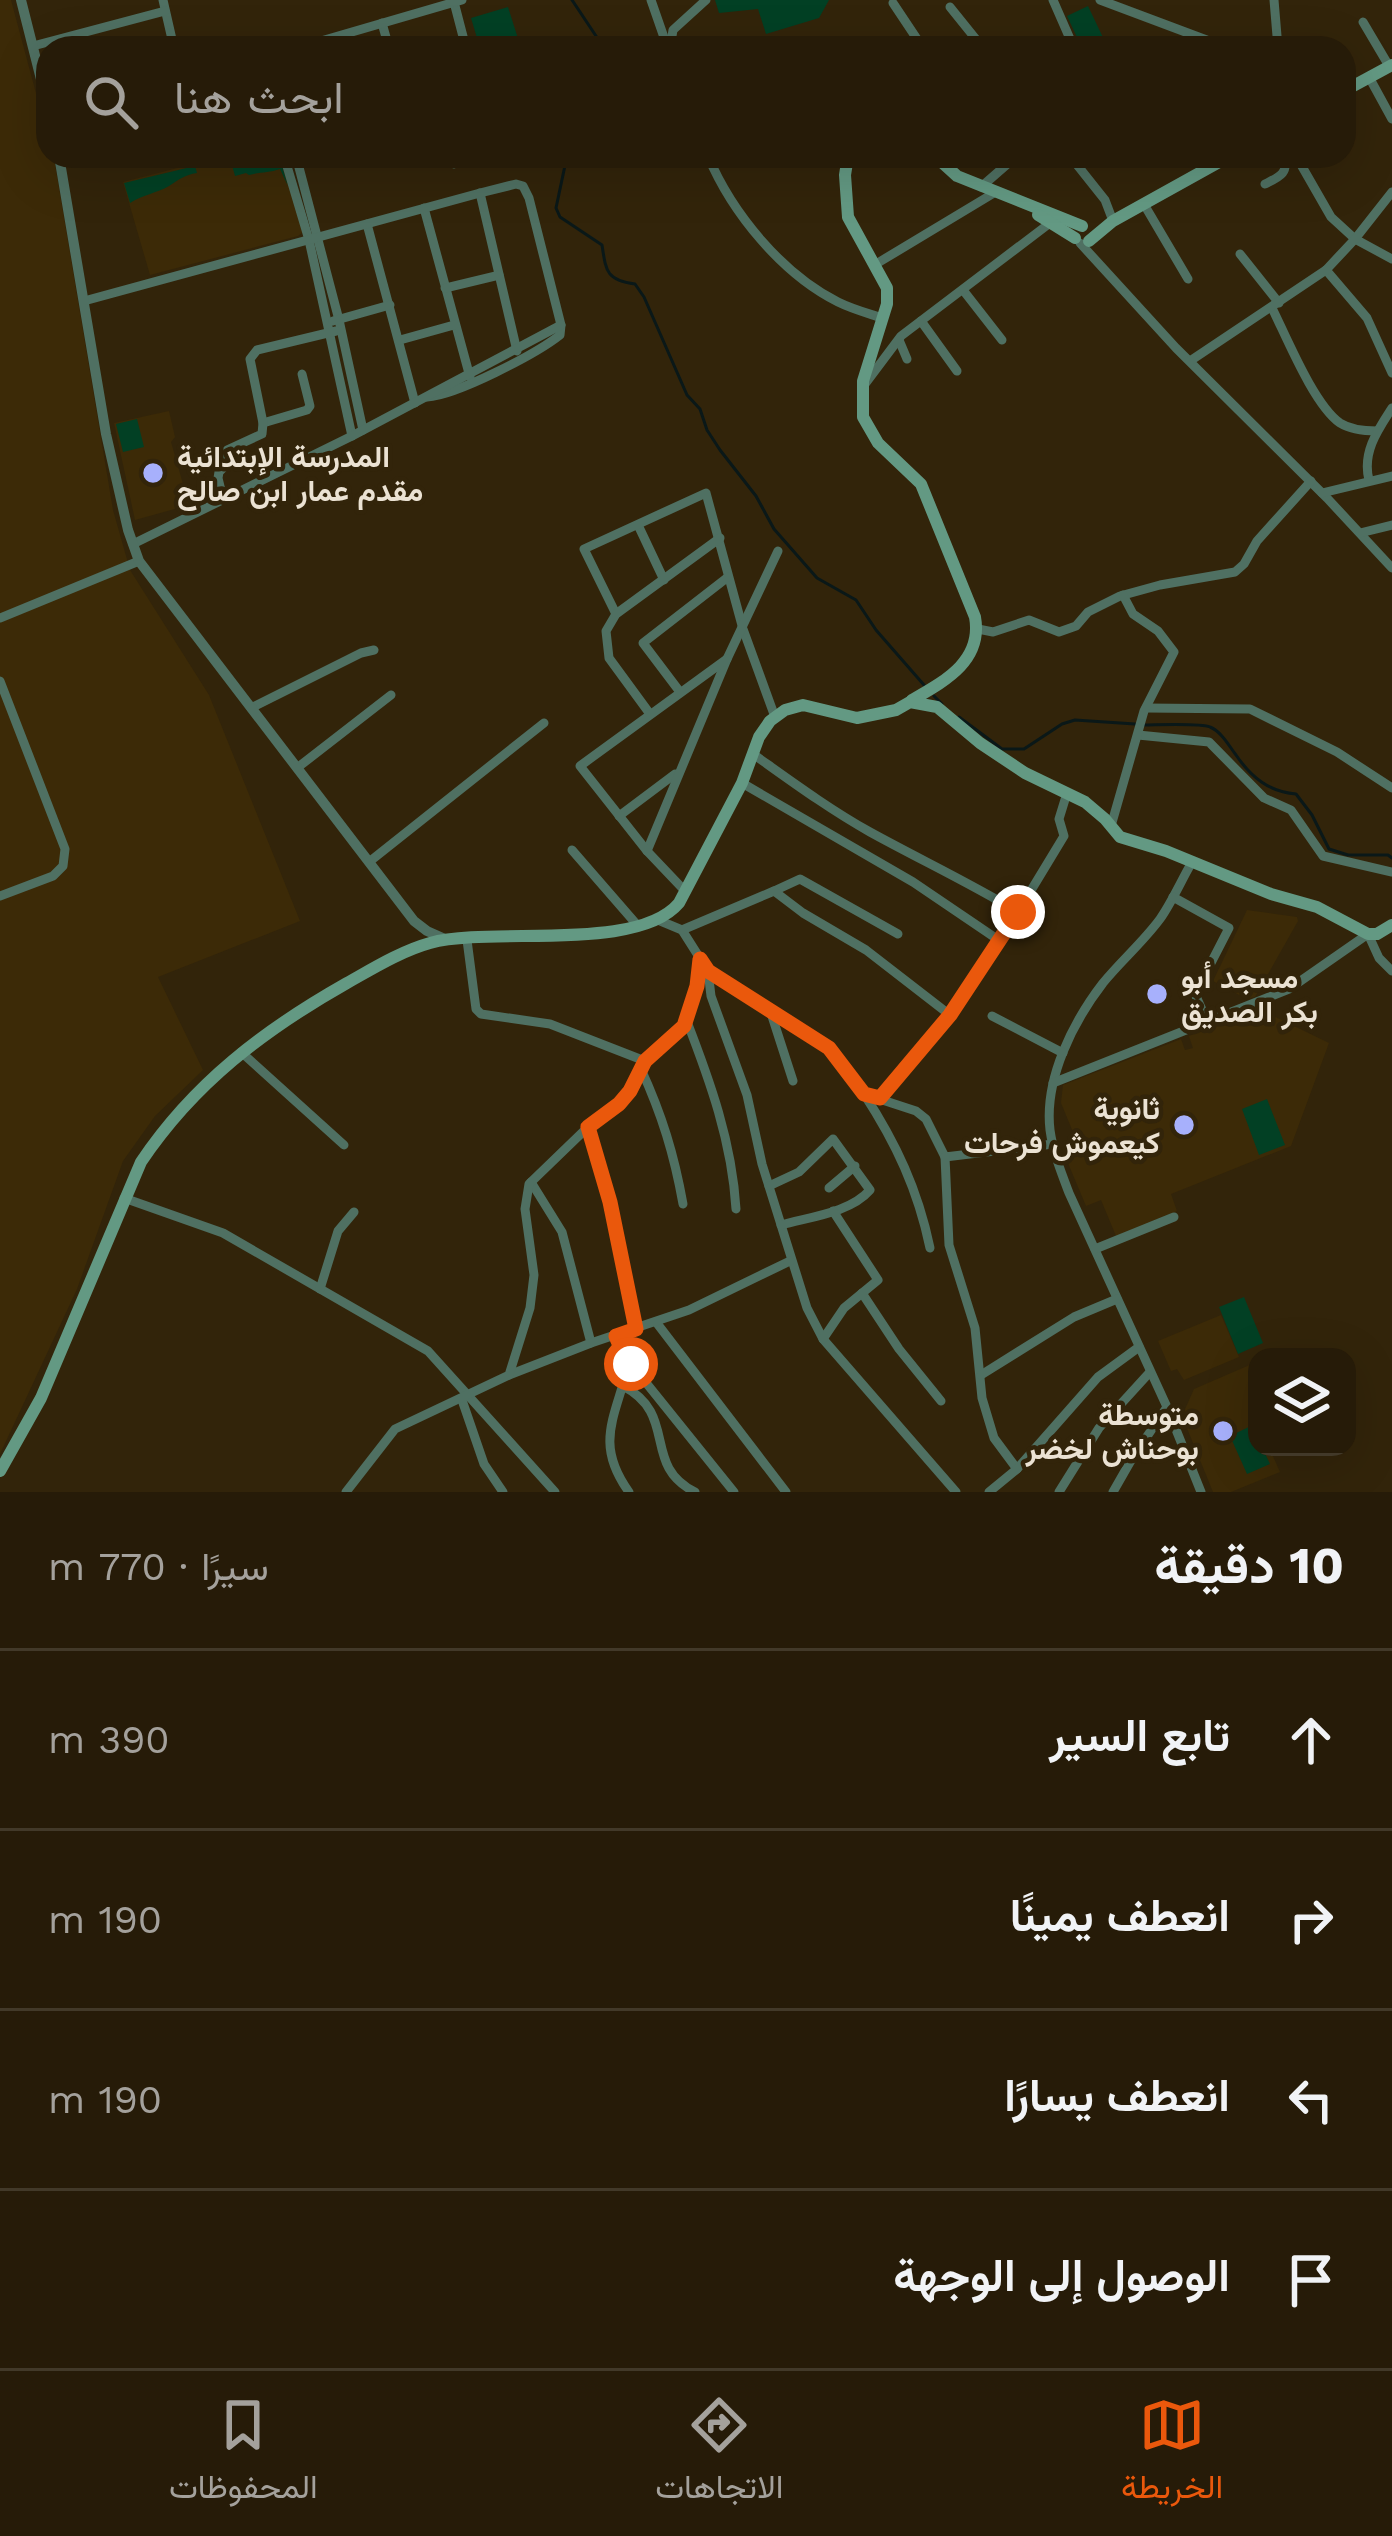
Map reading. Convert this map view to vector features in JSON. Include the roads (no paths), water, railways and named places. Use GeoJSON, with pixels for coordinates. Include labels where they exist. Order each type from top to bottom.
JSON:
{"type":"FeatureCollection","features":[{"type":"Feature","properties":{"kind":"main road"},"geometry":{"type":"LineString","coordinates":[[1356,83],[1390,66]]}},
{"type":"Feature","properties":{"kind":"main road"},"geometry":{"type":"LineString","coordinates":[[0,1471],[41,1398],[141,1162],[157,1138],[241,1052],[306,1006],[429,943],[603,932],[658,920],[669,914],[685,891],[742,783],[759,737],[775,717],[803,705],[857,718],[873,717],[910,702],[969,658],[976,617],[921,484],[878,443],[863,417],[862,388],[887,304],[887,288],[848,217],[846,168]]}},
{"type":"Feature","properties":{"kind":"main road"},"geometry":{"type":"LineString","coordinates":[[948,168],[1082,235]]}},
{"type":"Feature","properties":{"kind":"main road"},"geometry":{"type":"LineString","coordinates":[[1017,202],[1050,223],[1082,235],[1145,206],[1210,168]]}},
{"type":"Feature","properties":{"kind":"main road"},"geometry":{"type":"LineString","coordinates":[[910,702],[937,707],[1025,773],[1085,802],[1120,837],[1317,907],[1368,934],[1392,925]]}},
{"type":"Feature","properties":{"kind":"street"},"geometry":{"type":"LineString","coordinates":[[21,0],[36,58]]}},
{"type":"Feature","properties":{"kind":"street"},"geometry":{"type":"LineString","coordinates":[[651,0],[664,36]]}},
{"type":"Feature","properties":{"kind":"street"},"geometry":{"type":"LineString","coordinates":[[672,36],[678,23],[706,0]]}},
{"type":"Feature","properties":{"kind":"street"},"geometry":{"type":"LineString","coordinates":[[1053,0],[1070,36]]}},
{"type":"Feature","properties":{"kind":"street"},"geometry":{"type":"LineString","coordinates":[[1100,0],[1199,36]]}},
{"type":"Feature","properties":{"kind":"street"},"geometry":{"type":"LineString","coordinates":[[1274,0],[1277,36]]}},
{"type":"Feature","properties":{"kind":"street"},"geometry":{"type":"LineString","coordinates":[[338,36],[458,1],[464,36]]}},
{"type":"Feature","properties":{"kind":"street"},"geometry":{"type":"LineString","coordinates":[[893,3],[915,36]]}},
{"type":"Feature","properties":{"kind":"street"},"geometry":{"type":"LineString","coordinates":[[65,36],[164,5],[171,36]]}},
{"type":"Feature","properties":{"kind":"street"},"geometry":{"type":"LineString","coordinates":[[950,7],[973,36]]}},
{"type":"Feature","properties":{"kind":"street"},"geometry":{"type":"LineString","coordinates":[[1363,22],[1390,66]]}},
{"type":"Feature","properties":{"kind":"street"},"geometry":{"type":"LineString","coordinates":[[382,23],[385,36]]}},
{"type":"Feature","properties":{"kind":"street"},"geometry":{"type":"LineString","coordinates":[[1370,77],[1392,119]]}},
{"type":"Feature","properties":{"kind":"street"},"geometry":{"type":"LineString","coordinates":[[61,168],[106,434],[139,561],[414,921],[451,940]]}},
{"type":"Feature","properties":{"kind":"street"},"geometry":{"type":"LineString","coordinates":[[288,168],[314,239]]}},
{"type":"Feature","properties":{"kind":"street"},"geometry":{"type":"LineString","coordinates":[[299,168],[358,433]]}},
{"type":"Feature","properties":{"kind":"street"},"geometry":{"type":"LineString","coordinates":[[715,168],[731,198],[786,265],[834,300],[882,318]]}},
{"type":"Feature","properties":{"kind":"street"},"geometry":{"type":"LineString","coordinates":[[876,264],[987,190],[1004,168]]}},
{"type":"Feature","properties":{"kind":"street"},"geometry":{"type":"LineString","coordinates":[[1080,168],[1105,200],[1113,221]]}},
{"type":"Feature","properties":{"kind":"street"},"geometry":{"type":"LineString","coordinates":[[1265,184],[1286,168]]}},
{"type":"Feature","properties":{"kind":"street"},"geometry":{"type":"LineString","coordinates":[[1303,168],[1331,217],[1355,239],[1392,259]]}},
{"type":"Feature","properties":{"kind":"street"},"geometry":{"type":"LineString","coordinates":[[84,301],[516,184],[526,191],[561,325],[556,339],[428,397],[133,544]]}},
{"type":"Feature","properties":{"kind":"street"},"geometry":{"type":"LineString","coordinates":[[1190,361],[1325,270],[1392,192]]}},
{"type":"Feature","properties":{"kind":"street"},"geometry":{"type":"LineString","coordinates":[[480,193],[518,354]]}},
{"type":"Feature","properties":{"kind":"street"},"geometry":{"type":"LineString","coordinates":[[1145,206],[1188,279]]}},
{"type":"Feature","properties":{"kind":"street"},"geometry":{"type":"LineString","coordinates":[[424,208],[470,377]]}},
{"type":"Feature","properties":{"kind":"street"},"geometry":{"type":"LineString","coordinates":[[862,388],[898,340],[1050,223]]}},
{"type":"Feature","properties":{"kind":"street"},"geometry":{"type":"LineString","coordinates":[[367,224],[416,403]]}},
{"type":"Feature","properties":{"kind":"street"},"geometry":{"type":"LineString","coordinates":[[1082,235],[1190,361],[1392,568]]}},
{"type":"Feature","properties":{"kind":"street"},"geometry":{"type":"LineString","coordinates":[[1240,254],[1276,306],[1303,369],[1328,410],[1346,427],[1377,431]]}},
{"type":"Feature","properties":{"kind":"street"},"geometry":{"type":"LineString","coordinates":[[1325,270],[1366,318],[1392,373]]}},
{"type":"Feature","properties":{"kind":"street"},"geometry":{"type":"LineString","coordinates":[[445,288],[499,274]]}},
{"type":"Feature","properties":{"kind":"street"},"geometry":{"type":"LineString","coordinates":[[963,290],[1002,340]]}},
{"type":"Feature","properties":{"kind":"street"},"geometry":{"type":"LineString","coordinates":[[223,499],[218,478],[226,465],[227,450],[262,434],[252,353],[390,305]]}},
{"type":"Feature","properties":{"kind":"street"},"geometry":{"type":"LineString","coordinates":[[921,321],[957,371]]}},
{"type":"Feature","properties":{"kind":"street"},"geometry":{"type":"LineString","coordinates":[[400,340],[454,326]]}},
{"type":"Feature","properties":{"kind":"street"},"geometry":{"type":"LineString","coordinates":[[898,340],[907,359]]}},
{"type":"Feature","properties":{"kind":"street"},"geometry":{"type":"LineString","coordinates":[[263,423],[308,410],[302,374]]}},
{"type":"Feature","properties":{"kind":"street"},"geometry":{"type":"LineString","coordinates":[[1369,481],[1366,459],[1392,408]]}},
{"type":"Feature","properties":{"kind":"street"},"geometry":{"type":"LineString","coordinates":[[1322,493],[1392,476]]}},
{"type":"Feature","properties":{"kind":"street"},"geometry":{"type":"LineString","coordinates":[[977,629],[992,632],[1029,620],[1059,632],[1123,596],[1235,572],[1311,482]]}},
{"type":"Feature","properties":{"kind":"street"},"geometry":{"type":"LineString","coordinates":[[616,614],[584,550],[706,493],[743,628],[775,717]]}},
{"type":"Feature","properties":{"kind":"street"},"geometry":{"type":"LineString","coordinates":[[638,525],[664,580]]}},
{"type":"Feature","properties":{"kind":"street"},"geometry":{"type":"LineString","coordinates":[[1360,533],[1392,525]]}},
{"type":"Feature","properties":{"kind":"street"},"geometry":{"type":"LineString","coordinates":[[650,714],[609,658],[606,631],[616,614],[720,538]]}},
{"type":"Feature","properties":{"kind":"street"},"geometry":{"type":"LineString","coordinates":[[646,851],[778,550]]}},
{"type":"Feature","properties":{"kind":"street"},"geometry":{"type":"LineString","coordinates":[[0,618],[139,561]]}},
{"type":"Feature","properties":{"kind":"street"},"geometry":{"type":"LineString","coordinates":[[680,692],[643,644],[728,577]]}},
{"type":"Feature","properties":{"kind":"street"},"geometry":{"type":"LineString","coordinates":[[1111,826],[1146,708],[1174,652],[1158,631],[1132,614],[1123,596]]}},
{"type":"Feature","properties":{"kind":"street"},"geometry":{"type":"LineString","coordinates":[[251,708],[374,650]]}},
{"type":"Feature","properties":{"kind":"street"},"geometry":{"type":"LineString","coordinates":[[685,891],[646,851],[580,766],[727,659]]}},
{"type":"Feature","properties":{"kind":"street"},"geometry":{"type":"LineString","coordinates":[[0,681],[65,849],[64,866],[53,876],[0,896]]}},
{"type":"Feature","properties":{"kind":"street"},"geometry":{"type":"LineString","coordinates":[[297,768],[391,695]]}},
{"type":"Feature","properties":{"kind":"street"},"geometry":{"type":"LineString","coordinates":[[1146,708],[1250,709],[1336,752],[1392,788]]}},
{"type":"Feature","properties":{"kind":"street"},"geometry":{"type":"LineString","coordinates":[[369,862],[544,723]]}},
{"type":"Feature","properties":{"kind":"street"},"geometry":{"type":"LineString","coordinates":[[1140,728],[1209,742],[1264,798],[1291,810],[1323,856],[1392,872]]}},
{"type":"Feature","properties":{"kind":"street"},"geometry":{"type":"LineString","coordinates":[[753,754],[824,805],[1018,912]]}},
{"type":"Feature","properties":{"kind":"street"},"geometry":{"type":"LineString","coordinates":[[619,816],[679,771]]}},
{"type":"Feature","properties":{"kind":"street"},"geometry":{"type":"LineString","coordinates":[[742,783],[914,882],[1000,941]]}},
{"type":"Feature","properties":{"kind":"street"},"geometry":{"type":"LineString","coordinates":[[880,1098],[950,1015],[1018,912],[1064,836],[1059,819],[1067,793]]}},
{"type":"Feature","properties":{"kind":"street"},"geometry":{"type":"LineString","coordinates":[[572,850],[638,926]]}},
{"type":"Feature","properties":{"kind":"street"},"geometry":{"type":"LineString","coordinates":[[1192,862],[1158,922],[1101,986],[1063,1054],[1049,1106],[1053,1144],[1069,1193],[1201,1492]]}},
{"type":"Feature","properties":{"kind":"street"},"geometry":{"type":"LineString","coordinates":[[682,930],[800,879],[898,934]]}},
{"type":"Feature","properties":{"kind":"street"},"geometry":{"type":"LineString","coordinates":[[774,891],[866,950],[950,1015]]}},
{"type":"Feature","properties":{"kind":"street"},"geometry":{"type":"LineString","coordinates":[[1174,897],[1229,928],[1196,994],[1208,1023]]}},
{"type":"Feature","properties":{"kind":"street"},"geometry":{"type":"LineString","coordinates":[[658,920],[682,930],[708,971],[829,1048],[904,1160],[930,1248]]}},
{"type":"Feature","properties":{"kind":"street"},"geometry":{"type":"LineString","coordinates":[[406,954],[414,921]]}},
{"type":"Feature","properties":{"kind":"street"},"geometry":{"type":"LineString","coordinates":[[1054,1083],[1289,989],[1368,934],[1379,958],[1392,971]]}},
{"type":"Feature","properties":{"kind":"street"},"geometry":{"type":"LineString","coordinates":[[467,940],[476,1009],[481,1014],[550,1024],[643,1065],[675,1158],[683,1204]]}},
{"type":"Feature","properties":{"kind":"street"},"geometry":{"type":"LineString","coordinates":[[509,1376],[523,1336],[534,1275],[525,1210],[531,1182],[619,1104],[643,1065],[684,1026],[700,959]]}},
{"type":"Feature","properties":{"kind":"street"},"geometry":{"type":"LineString","coordinates":[[708,971],[711,996],[747,1095],[790,1261],[807,1308],[823,1339],[956,1492]]}},
{"type":"Feature","properties":{"kind":"street"},"geometry":{"type":"LineString","coordinates":[[771,1013],[793,1081]]}},
{"type":"Feature","properties":{"kind":"street"},"geometry":{"type":"LineString","coordinates":[[992,1016],[1063,1054]]}},
{"type":"Feature","properties":{"kind":"street"},"geometry":{"type":"LineString","coordinates":[[686,1019],[725,1134],[736,1209]]}},
{"type":"Feature","properties":{"kind":"street"},"geometry":{"type":"LineString","coordinates":[[241,1052],[344,1145]]}},
{"type":"Feature","properties":{"kind":"street"},"geometry":{"type":"LineString","coordinates":[[864,1094],[916,1111],[926,1119],[945,1157],[949,1244],[975,1328],[982,1398],[994,1438],[1017,1469]]}},
{"type":"Feature","properties":{"kind":"street"},"geometry":{"type":"LineString","coordinates":[[588,1127],[610,1202],[636,1329]]}},
{"type":"Feature","properties":{"kind":"street"},"geometry":{"type":"LineString","coordinates":[[769,1186],[799,1172],[833,1139],[870,1190],[858,1201],[781,1225]]}},
{"type":"Feature","properties":{"kind":"street"},"geometry":{"type":"LineString","coordinates":[[945,1157],[1053,1144]]}},
{"type":"Feature","properties":{"kind":"street"},"geometry":{"type":"LineString","coordinates":[[829,1188],[855,1166]]}},
{"type":"Feature","properties":{"kind":"street"},"geometry":{"type":"LineString","coordinates":[[531,1182],[562,1232],[591,1343]]}},
{"type":"Feature","properties":{"kind":"street"},"geometry":{"type":"LineString","coordinates":[[124,1198],[223,1233],[428,1351],[465,1398],[555,1492]]}},
{"type":"Feature","properties":{"kind":"street"},"geometry":{"type":"LineString","coordinates":[[823,1339],[844,1308],[878,1280],[833,1210]]}},
{"type":"Feature","properties":{"kind":"street"},"geometry":{"type":"LineString","coordinates":[[320,1289],[338,1231],[353,1212]]}},
{"type":"Feature","properties":{"kind":"street"},"geometry":{"type":"LineString","coordinates":[[1095,1250],[1174,1217]]}},
{"type":"Feature","properties":{"kind":"street"},"geometry":{"type":"LineString","coordinates":[[346,1492],[395,1430],[509,1376],[689,1310],[790,1261]]}},
{"type":"Feature","properties":{"kind":"street"},"geometry":{"type":"LineString","coordinates":[[862,1293],[941,1401]]}},
{"type":"Feature","properties":{"kind":"street"},"geometry":{"type":"LineString","coordinates":[[981,1375],[1074,1317],[1118,1299]]}},
{"type":"Feature","properties":{"kind":"street"},"geometry":{"type":"LineString","coordinates":[[656,1322],[786,1492]]}},
{"type":"Feature","properties":{"kind":"street"},"geometry":{"type":"LineString","coordinates":[[616,1336],[628,1373],[654,1414],[670,1472],[695,1492]]}},
{"type":"Feature","properties":{"kind":"street"},"geometry":{"type":"LineString","coordinates":[[989,1492],[1017,1469],[1098,1377],[1139,1347]]}},
{"type":"Feature","properties":{"kind":"street"},"geometry":{"type":"LineString","coordinates":[[1059,1492],[1099,1428],[1150,1372]]}},
{"type":"Feature","properties":{"kind":"street"},"geometry":{"type":"LineString","coordinates":[[628,1373],[610,1422],[610,1448],[629,1492]]}},
{"type":"Feature","properties":{"kind":"street"},"geometry":{"type":"LineString","coordinates":[[628,1373],[734,1492]]}},
{"type":"Feature","properties":{"kind":"street"},"geometry":{"type":"LineString","coordinates":[[465,1398],[484,1464],[503,1492]]}},
{"type":"Feature","properties":{"kind":"street"},"geometry":{"type":"LineString","coordinates":[[1113,1492],[1167,1408]]}},
{"type":"Feature","properties":{"kind":"waterway"},"geometry":{"type":"LineString","coordinates":[[572,0],[596,36]]}},
{"type":"Feature","properties":{"kind":"waterway"},"geometry":{"type":"LineString","coordinates":[[564,168],[556,208],[560,217],[602,245],[609,273],[635,284],[644,297],[687,395],[774,529],[817,578],[856,600],[924,685]]}},
{"type":"Feature","properties":{"kind":"waterway"},"geometry":{"type":"LineString","coordinates":[[934,696],[942,704]]}},
{"type":"Feature","properties":{"kind":"waterway"},"geometry":{"type":"LineString","coordinates":[[959,717],[1002,749],[1024,749],[1075,720],[1135,724]]}},
{"type":"Feature","properties":{"kind":"waterway"},"geometry":{"type":"LineString","coordinates":[[1144,725],[1214,729],[1254,776],[1269,787],[1296,794],[1329,849],[1392,858]]}},
{"type":"Feature","properties":{"kind":"place","name":"المدرسة الإبتدائية مقدم عمار ابن صالح"},"geometry":{"type":"Point","coordinates":[153,473]}},
{"type":"Feature","properties":{"kind":"place","name":"مسجد أبو بكر الصديق"},"geometry":{"type":"Point","coordinates":[1157,994]}},
{"type":"Feature","properties":{"kind":"place","name":"ثانوية كيعموش فرحات"},"geometry":{"type":"Point","coordinates":[1184,1125]}},
{"type":"Feature","properties":{"kind":"place","name":"متوسطة بوحناش لخضر"},"geometry":{"type":"Point","coordinates":[1223,1431]}}]}
